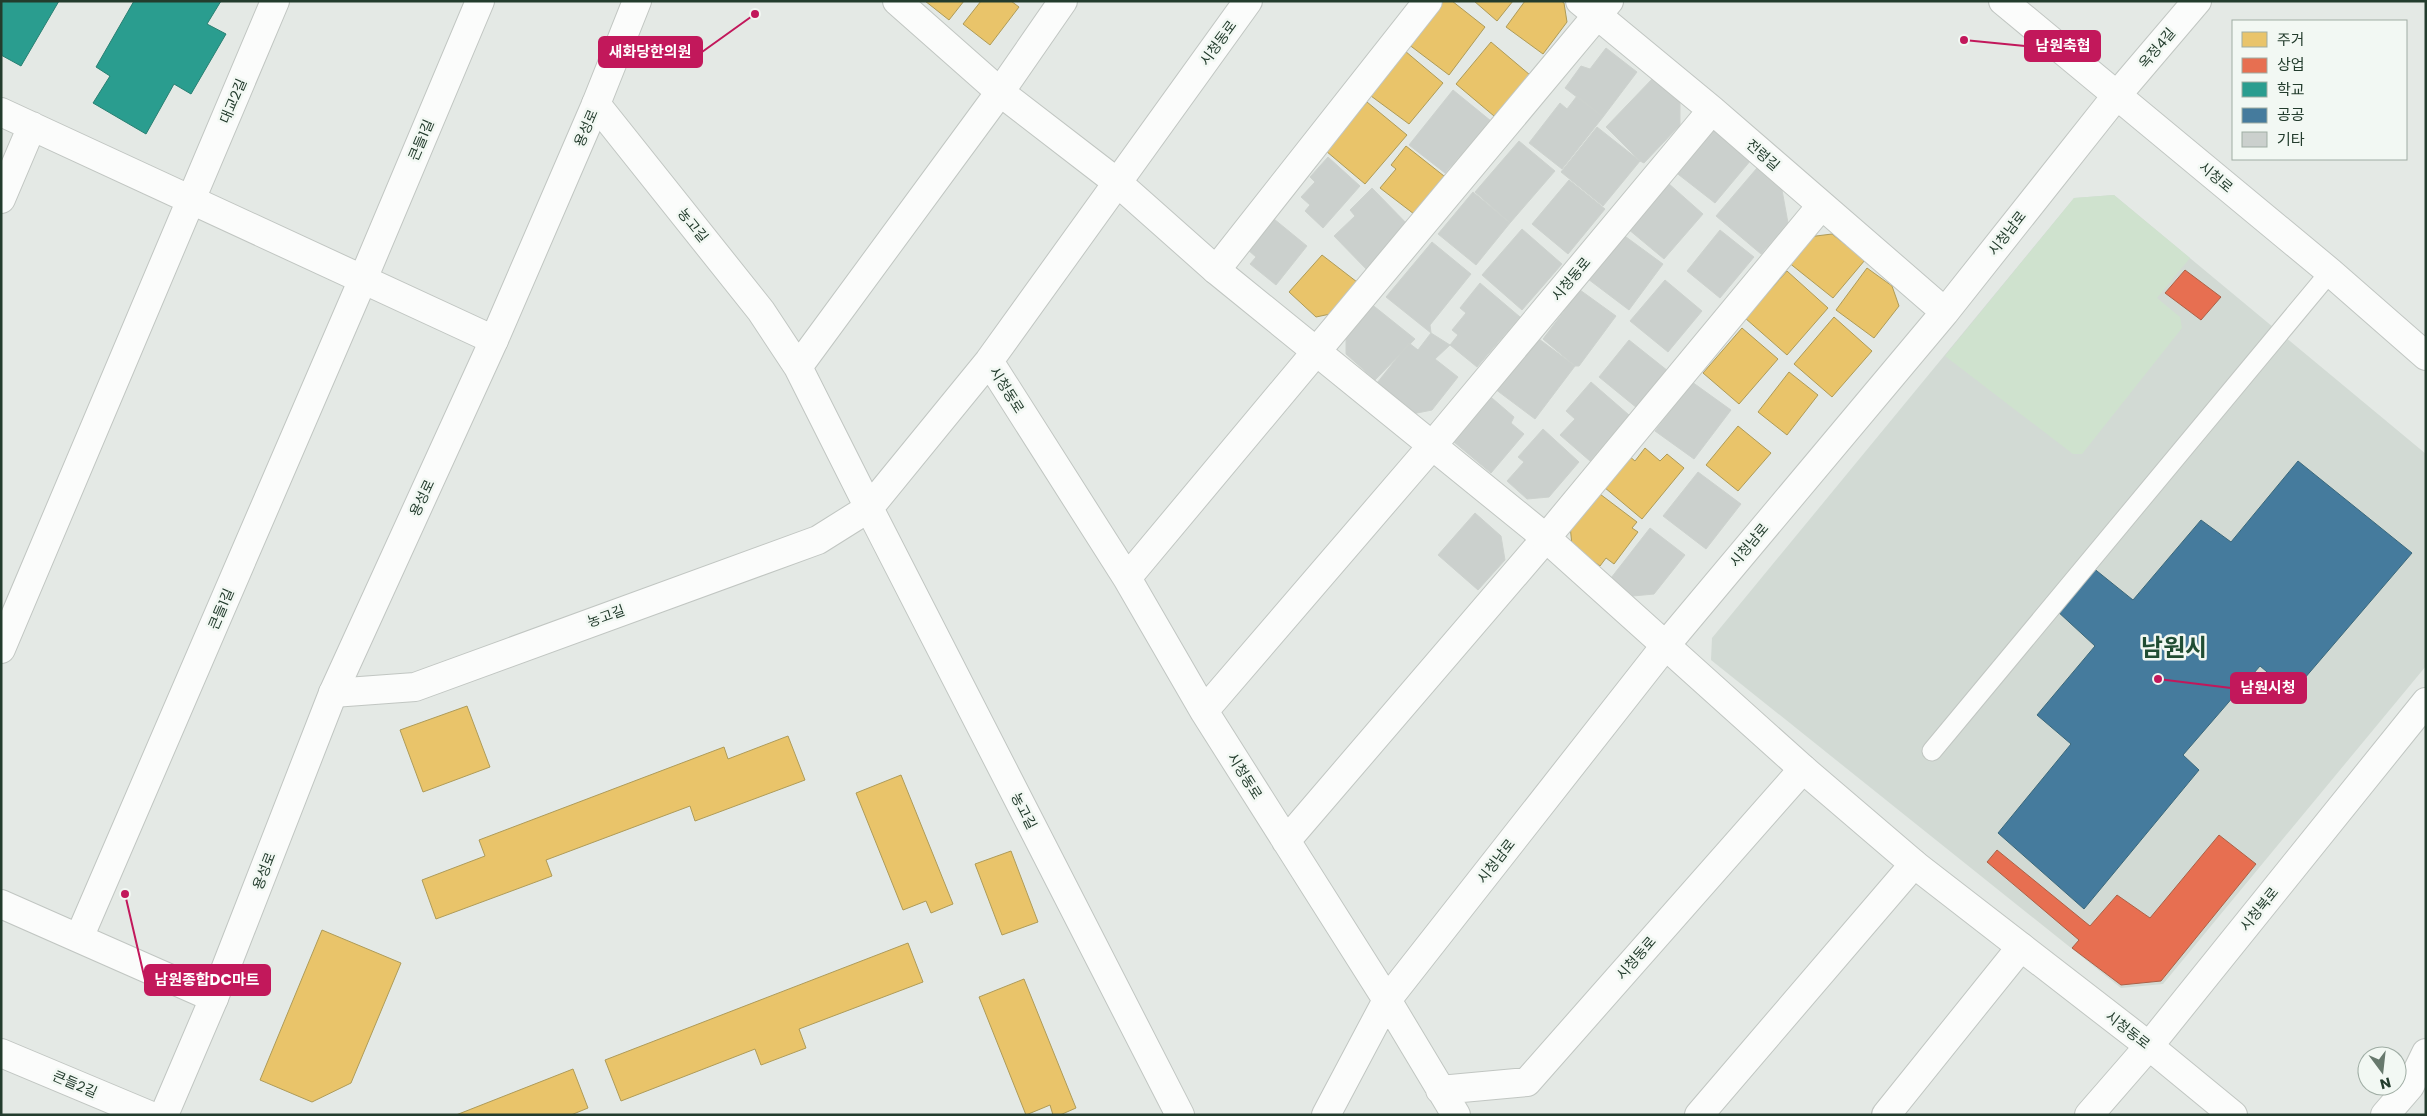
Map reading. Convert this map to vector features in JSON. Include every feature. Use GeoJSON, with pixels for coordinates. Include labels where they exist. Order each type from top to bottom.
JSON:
{"type":"FeatureCollection","features":[{"type":"Feature","properties":{"kind":"street","name":"대교2길"},"geometry":{"type":"LineString","coordinates":[[191,200],[275,1]]}},
{"type":"Feature","properties":{"kind":"street","name":"큰들1길"},"geometry":{"type":"LineString","coordinates":[[79,938],[363,279],[480,1]]}},
{"type":"Feature","properties":{"kind":"street","name":"용성로"},"geometry":{"type":"LineString","coordinates":[[164,1115],[214,998],[333,693],[494,340],[596,104],[637,1]]}},
{"type":"Feature","properties":{"kind":"street","name":"시청동로"},"geometry":{"type":"LineString","coordinates":[[897,1],[1000,92],[1118,183],[1216,270],[1431,447],[1546,538],[1803,769],[1914,864],[2149,1046],[2233,1115]]}},
{"type":"Feature","properties":{"kind":"street"},"geometry":{"type":"LineString","coordinates":[[798,367],[1000,92],[1063,1]]}},
{"type":"Feature","properties":{"kind":"street","name":"시청동로"},"geometry":{"type":"LineString","coordinates":[[1248,1],[989,361],[1127,578],[1204,711],[1387,1000]]}},
{"type":"Feature","properties":{"kind":"street"},"geometry":{"type":"LineString","coordinates":[[1216,270],[1428,1]]}},
{"type":"Feature","properties":{"kind":"street","name":"시청로"},"geometry":{"type":"LineString","coordinates":[[2003,1],[2330,272],[2426,356]]}},
{"type":"Feature","properties":{"kind":"street","name":"옥정4길"},"geometry":{"type":"LineString","coordinates":[[2117,95],[2197,1]]}},
{"type":"Feature","properties":{"kind":"street"},"geometry":{"type":"LineString","coordinates":[[1127,578],[1315,351],[1595,6]]}},
{"type":"Feature","properties":{"kind":"street","name":"전령길"},"geometry":{"type":"LineString","coordinates":[[1595,6],[1821,206],[1945,312]]}},
{"type":"Feature","properties":{"kind":"street","name":"시청남로"},"geometry":{"type":"LineString","coordinates":[[1326,1115],[1387,1000],[1665,646],[1945,312],[2117,95]]}},
{"type":"Feature","properties":{"kind":"street","name":"농고길"},"geometry":{"type":"LineString","coordinates":[[596,104],[761,311],[798,367],[868,508],[1180,1115]]}},
{"type":"Feature","properties":{"kind":"street","name":"시청동로"},"geometry":{"type":"LineString","coordinates":[[1204,711],[1431,447],[1712,110]]}},
{"type":"Feature","properties":{"kind":"street"},"geometry":{"type":"LineString","coordinates":[[1,112],[494,340]]}},
{"type":"Feature","properties":{"kind":"street"},"geometry":{"type":"LineString","coordinates":[[1,199],[32,126]]}},
{"type":"Feature","properties":{"kind":"street"},"geometry":{"type":"LineString","coordinates":[[1,649],[191,200]]}},
{"type":"Feature","properties":{"kind":"street"},"geometry":{"type":"LineString","coordinates":[[1286,841],[1546,538],[1821,206]]}},
{"type":"Feature","properties":{"kind":"street"},"geometry":{"type":"LineString","coordinates":[[868,508],[989,361]]}},
{"type":"Feature","properties":{"kind":"street","name":"농고길"},"geometry":{"type":"LineString","coordinates":[[333,693],[415,687],[818,540],[868,508]]}},
{"type":"Feature","properties":{"kind":"street","name":"시청북로"},"geometry":{"type":"LineString","coordinates":[[2089,1115],[2149,1046],[2424,709]]}},
{"type":"Feature","properties":{"kind":"street","name":"시청동로"},"geometry":{"type":"LineString","coordinates":[[1440,1090],[1526,1082],[1803,769]]}},
{"type":"Feature","properties":{"kind":"street"},"geometry":{"type":"LineString","coordinates":[[1699,1115],[1914,864]]}},
{"type":"Feature","properties":{"kind":"street"},"geometry":{"type":"LineString","coordinates":[[1,904],[214,998]]}},
{"type":"Feature","properties":{"kind":"street"},"geometry":{"type":"LineString","coordinates":[[1886,1115],[2020,947]]}},
{"type":"Feature","properties":{"kind":"street"},"geometry":{"type":"LineString","coordinates":[[1387,1000],[1456,1115]]}},
{"type":"Feature","properties":{"kind":"street","name":"큰들2길"},"geometry":{"type":"LineString","coordinates":[[1,1053],[149,1115]]}},
{"type":"Feature","properties":{"kind":"street"},"geometry":{"type":"LineString","coordinates":[[2386,1115],[2410,1086],[2426,1053]]}},
{"type":"Feature","properties":{"kind":"lane"},"geometry":{"type":"LineString","coordinates":[[1932,751],[2330,272]]}},
{"type":"Feature","properties":{"kind":"shaded area"},"geometry":{"type":"Polygon","coordinates":[[[2114,195],[2426,454],[2426,666],[2163,984],[2121,988],[1711,660],[1712,638],[2074,198],[2114,195]]]}},
{"type":"Feature","properties":{"kind":"green space"},"geometry":{"type":"Polygon","coordinates":[[[2114,195],[2190,258],[2157,298],[2180,317],[2182,328],[2082,454],[2073,454],[1945,356],[2074,198],[2114,195]]]}},
{"type":"Feature","properties":{"kind":"building: 주거"},"geometry":{"type":"Polygon","coordinates":[[[925,1],[964,1],[949,20],[925,1]]]}},
{"type":"Feature","properties":{"kind":"building: 주거"},"geometry":{"type":"Polygon","coordinates":[[[981,1],[1011,1],[1019,7],[990,45],[963,24],[981,1]]]}},
{"type":"Feature","properties":{"kind":"building: 주거"},"geometry":{"type":"Polygon","coordinates":[[[1441,1],[1452,1],[1485,27],[1449,75],[1408,44],[1441,1]]]}},
{"type":"Feature","properties":{"kind":"building: 주거"},"geometry":{"type":"Polygon","coordinates":[[[1474,1],[1513,1],[1497,21],[1474,1]]]}},
{"type":"Feature","properties":{"kind":"building: 주거"},"geometry":{"type":"Polygon","coordinates":[[[1525,1],[1561,1],[1564,3],[1567,22],[1543,54],[1506,27],[1525,1]]]}},
{"type":"Feature","properties":{"kind":"building: 주거"},"geometry":{"type":"Polygon","coordinates":[[[1491,42],[1530,75],[1494,116],[1456,84],[1491,42]]]}},
{"type":"Feature","properties":{"kind":"building: 주거"},"geometry":{"type":"Polygon","coordinates":[[[1405,51],[1443,83],[1409,124],[1371,96],[1405,51]]]}},
{"type":"Feature","properties":{"kind":"building: 주거"},"geometry":{"type":"Polygon","coordinates":[[[1367,102],[1407,135],[1365,184],[1326,151],[1367,102]]]}},
{"type":"Feature","properties":{"kind":"building: 주거"},"geometry":{"type":"Polygon","coordinates":[[[1406,146],[1444,176],[1414,214],[1380,188],[1396,169],[1391,165],[1406,146]]]}},
{"type":"Feature","properties":{"kind":"building: 주거"},"geometry":{"type":"Polygon","coordinates":[[[1832,234],[1865,260],[1833,298],[1788,262],[1808,237],[1832,234]]]}},
{"type":"Feature","properties":{"kind":"building: 주거"},"geometry":{"type":"Polygon","coordinates":[[[1322,255],[1357,282],[1335,313],[1316,317],[1289,292],[1322,255]]]}},
{"type":"Feature","properties":{"kind":"building: 주거"},"geometry":{"type":"Polygon","coordinates":[[[1867,268],[1892,286],[1899,306],[1874,338],[1836,310],[1867,268]]]}},
{"type":"Feature","properties":{"kind":"building: 주거"},"geometry":{"type":"Polygon","coordinates":[[[1787,271],[1828,308],[1787,355],[1745,318],[1787,271]]]}},
{"type":"Feature","properties":{"kind":"building: 주거"},"geometry":{"type":"Polygon","coordinates":[[[1834,317],[1872,351],[1832,397],[1794,364],[1834,317]]]}},
{"type":"Feature","properties":{"kind":"building: 주거"},"geometry":{"type":"Polygon","coordinates":[[[1742,328],[1778,359],[1739,404],[1703,373],[1742,328]]]}},
{"type":"Feature","properties":{"kind":"building: 주거"},"geometry":{"type":"Polygon","coordinates":[[[1789,372],[1818,395],[1787,435],[1758,412],[1789,372]]]}},
{"type":"Feature","properties":{"kind":"building: 주거"},"geometry":{"type":"Polygon","coordinates":[[[1738,426],[1771,453],[1738,491],[1706,465],[1738,426]]]}},
{"type":"Feature","properties":{"kind":"building: 주거"},"geometry":{"type":"Polygon","coordinates":[[[1645,448],[1660,461],[1667,454],[1684,468],[1642,519],[1598,482],[1623,451],[1635,461],[1645,448]]]}},
{"type":"Feature","properties":{"kind":"building: 주거"},"geometry":{"type":"Polygon","coordinates":[[[1596,491],[1637,522],[1632,528],[1638,532],[1614,564],[1606,558],[1600,566],[1572,546],[1570,525],[1596,491]]]}},
{"type":"Feature","properties":{"kind":"building: 주거"},"geometry":{"type":"Polygon","coordinates":[[[467,706],[490,767],[423,792],[400,730],[467,706]]]}},
{"type":"Feature","properties":{"kind":"building: 주거"},"geometry":{"type":"Polygon","coordinates":[[[788,736],[805,780],[695,821],[690,806],[546,860],[552,876],[436,919],[422,880],[485,856],[479,840],[724,747],[728,759],[788,736]]]}},
{"type":"Feature","properties":{"kind":"building: 주거"},"geometry":{"type":"Polygon","coordinates":[[[901,775],[953,904],[931,913],[926,901],[903,910],[856,793],[901,775]]]}},
{"type":"Feature","properties":{"kind":"building: 주거"},"geometry":{"type":"Polygon","coordinates":[[[1011,851],[1038,922],[1002,935],[975,864],[1011,851]]]}},
{"type":"Feature","properties":{"kind":"building: 주거"},"geometry":{"type":"Polygon","coordinates":[[[322,930],[401,963],[351,1083],[312,1102],[260,1080],[322,930]]]}},
{"type":"Feature","properties":{"kind":"building: 주거"},"geometry":{"type":"Polygon","coordinates":[[[908,943],[923,982],[799,1029],[806,1048],[761,1065],[755,1049],[621,1101],[605,1060],[908,943]]]}},
{"type":"Feature","properties":{"kind":"building: 주거"},"geometry":{"type":"Polygon","coordinates":[[[1024,979],[1076,1108],[1060,1115],[1053,1115],[1050,1105],[1026,1115],[979,997],[1024,979]]]}},
{"type":"Feature","properties":{"kind":"building: 주거"},"geometry":{"type":"Polygon","coordinates":[[[573,1069],[588,1108],[571,1115],[456,1115],[573,1069]]]}},
{"type":"Feature","properties":{"kind":"building: 상업"},"geometry":{"type":"Polygon","coordinates":[[[2185,270],[2221,297],[2201,320],[2165,293],[2185,270]]]}},
{"type":"Feature","properties":{"kind":"building: 상업"},"geometry":{"type":"Polygon","coordinates":[[[2219,835],[2256,864],[2161,981],[2121,985],[2072,948],[2079,940],[1987,862],[1997,850],[2090,926],[2117,895],[2150,918],[2219,835]]]}},
{"type":"Feature","properties":{"kind":"building: 학교"},"geometry":{"type":"Polygon","coordinates":[[[1,1],[59,1],[21,66],[1,55],[1,1]]]}},
{"type":"Feature","properties":{"kind":"building: 학교"},"geometry":{"type":"Polygon","coordinates":[[[134,1],[221,1],[207,24],[226,34],[191,94],[174,84],[146,134],[93,103],[110,76],[96,67],[134,1]]]}},
{"type":"Feature","properties":{"kind":"building: 공공"},"geometry":{"type":"Polygon","coordinates":[[[2298,461],[2412,553],[2292,693],[2260,666],[2183,755],[2199,770],[2084,909],[1998,833],[2071,744],[2037,715],[2095,646],[2056,610],[2092,567],[2133,600],[2201,520],[2231,542],[2298,461]]]}},
{"type":"Feature","properties":{"kind":"building: 기타"},"geometry":{"type":"Polygon","coordinates":[[[1606,48],[1637,72],[1603,117],[1565,88],[1581,66],[1590,69],[1606,48]]]}},
{"type":"Feature","properties":{"kind":"building: 기타"},"geometry":{"type":"Polygon","coordinates":[[[1654,77],[1680,101],[1680,125],[1644,163],[1606,127],[1654,77]]]}},
{"type":"Feature","properties":{"kind":"building: 기타"},"geometry":{"type":"Polygon","coordinates":[[[1453,90],[1491,121],[1445,173],[1409,145],[1453,90]]]}},
{"type":"Feature","properties":{"kind":"building: 기타"},"geometry":{"type":"Polygon","coordinates":[[[1577,96],[1603,117],[1562,169],[1529,143],[1560,103],[1567,109],[1577,96]]]}},
{"type":"Feature","properties":{"kind":"building: 기타"},"geometry":{"type":"Polygon","coordinates":[[[1597,127],[1640,161],[1603,206],[1561,172],[1597,127]]]}},
{"type":"Feature","properties":{"kind":"building: 기타"},"geometry":{"type":"Polygon","coordinates":[[[1710,127],[1751,160],[1715,203],[1674,171],[1710,127]]]}},
{"type":"Feature","properties":{"kind":"building: 기타"},"geometry":{"type":"Polygon","coordinates":[[[1519,141],[1555,171],[1510,223],[1475,192],[1519,141]]]}},
{"type":"Feature","properties":{"kind":"building: 기타"},"geometry":{"type":"Polygon","coordinates":[[[1328,157],[1360,186],[1323,228],[1305,211],[1310,205],[1301,197],[1315,182],[1310,177],[1328,157]]]}},
{"type":"Feature","properties":{"kind":"building: 기타"},"geometry":{"type":"Polygon","coordinates":[[[1757,168],[1782,190],[1788,223],[1761,254],[1716,216],[1757,168]]]}},
{"type":"Feature","properties":{"kind":"building: 기타"},"geometry":{"type":"Polygon","coordinates":[[[1569,180],[1605,209],[1568,254],[1532,224],[1569,180]]]}},
{"type":"Feature","properties":{"kind":"building: 기타"},"geometry":{"type":"Polygon","coordinates":[[[1668,183],[1703,214],[1664,259],[1628,229],[1668,183]]]}},
{"type":"Feature","properties":{"kind":"building: 기타"},"geometry":{"type":"Polygon","coordinates":[[[1372,188],[1412,229],[1369,272],[1334,236],[1355,216],[1350,210],[1372,188]]]}},
{"type":"Feature","properties":{"kind":"building: 기타"},"geometry":{"type":"Polygon","coordinates":[[[1473,192],[1510,223],[1476,265],[1438,234],[1473,192]]]}},
{"type":"Feature","properties":{"kind":"building: 기타"},"geometry":{"type":"Polygon","coordinates":[[[1274,219],[1307,246],[1276,285],[1250,264],[1256,257],[1248,250],[1274,219]]]}},
{"type":"Feature","properties":{"kind":"building: 기타"},"geometry":{"type":"Polygon","coordinates":[[[1522,229],[1562,264],[1522,310],[1482,275],[1522,229]]]}},
{"type":"Feature","properties":{"kind":"building: 기타"},"geometry":{"type":"Polygon","coordinates":[[[1720,230],[1754,257],[1720,298],[1687,271],[1720,230]]]}},
{"type":"Feature","properties":{"kind":"building: 기타"},"geometry":{"type":"Polygon","coordinates":[[[1622,234],[1663,264],[1629,310],[1588,279],[1622,234]]]}},
{"type":"Feature","properties":{"kind":"building: 기타"},"geometry":{"type":"Polygon","coordinates":[[[1432,242],[1471,274],[1430,325],[1431,333],[1386,297],[1432,242]]]}},
{"type":"Feature","properties":{"kind":"building: 기타"},"geometry":{"type":"Polygon","coordinates":[[[1665,280],[1702,311],[1668,352],[1630,321],[1665,280]]]}},
{"type":"Feature","properties":{"kind":"building: 기타"},"geometry":{"type":"Polygon","coordinates":[[[1480,283],[1520,317],[1477,367],[1450,345],[1458,335],[1452,330],[1466,313],[1460,308],[1480,283]]]}},
{"type":"Feature","properties":{"kind":"building: 기타"},"geometry":{"type":"Polygon","coordinates":[[[1580,290],[1616,316],[1579,366],[1575,366],[1543,339],[1580,290]]]}},
{"type":"Feature","properties":{"kind":"building: 기타"},"geometry":{"type":"Polygon","coordinates":[[[1370,303],[1415,339],[1375,380],[1346,354],[1346,333],[1370,303]]]}},
{"type":"Feature","properties":{"kind":"building: 기타"},"geometry":{"type":"Polygon","coordinates":[[[1431,333],[1450,345],[1435,359],[1458,377],[1432,410],[1407,415],[1373,388],[1409,343],[1418,350],[1431,333]]]}},
{"type":"Feature","properties":{"kind":"building: 기타"},"geometry":{"type":"Polygon","coordinates":[[[1535,336],[1575,366],[1535,419],[1495,389],[1535,336]]]}},
{"type":"Feature","properties":{"kind":"building: 기타"},"geometry":{"type":"Polygon","coordinates":[[[1629,340],[1668,371],[1637,408],[1599,377],[1629,340]]]}},
{"type":"Feature","properties":{"kind":"building: 기타"},"geometry":{"type":"Polygon","coordinates":[[[1591,382],[1629,415],[1590,461],[1560,435],[1575,419],[1566,411],[1591,382]]]}},
{"type":"Feature","properties":{"kind":"building: 기타"},"geometry":{"type":"Polygon","coordinates":[[[1692,382],[1731,410],[1694,459],[1655,431],[1692,382]]]}},
{"type":"Feature","properties":{"kind":"building: 기타"},"geometry":{"type":"Polygon","coordinates":[[[1485,392],[1514,417],[1511,423],[1524,434],[1491,473],[1448,437],[1485,392]]]}},
{"type":"Feature","properties":{"kind":"building: 기타"},"geometry":{"type":"Polygon","coordinates":[[[1543,429],[1579,462],[1549,497],[1527,499],[1507,481],[1524,462],[1518,457],[1543,429]]]}},
{"type":"Feature","properties":{"kind":"building: 기타"},"geometry":{"type":"Polygon","coordinates":[[[1698,472],[1741,504],[1706,549],[1663,516],[1698,472]]]}},
{"type":"Feature","properties":{"kind":"building: 기타"},"geometry":{"type":"Polygon","coordinates":[[[1475,513],[1501,536],[1505,560],[1478,590],[1438,555],[1475,513]]]}},
{"type":"Feature","properties":{"kind":"building: 기타"},"geometry":{"type":"Polygon","coordinates":[[[1650,528],[1685,555],[1654,594],[1633,596],[1611,578],[1650,528]]]}},
{"type":"Feature","properties":{"kind":"place","name":"새화당한의원"},"geometry":{"type":"Point","coordinates":[755,14]}},
{"type":"Feature","properties":{"kind":"place","name":"남원축협"},"geometry":{"type":"Point","coordinates":[1964,40]}},
{"type":"Feature","properties":{"kind":"place","name":"남원시청"},"geometry":{"type":"Point","coordinates":[2158,679]}},
{"type":"Feature","properties":{"kind":"place","name":"남원종합DC마트"},"geometry":{"type":"Point","coordinates":[125,894]}},
{"type":"Feature","properties":{"kind":"district","name":"남원시"},"geometry":{"type":"Point","coordinates":[2174,648]}}]}
